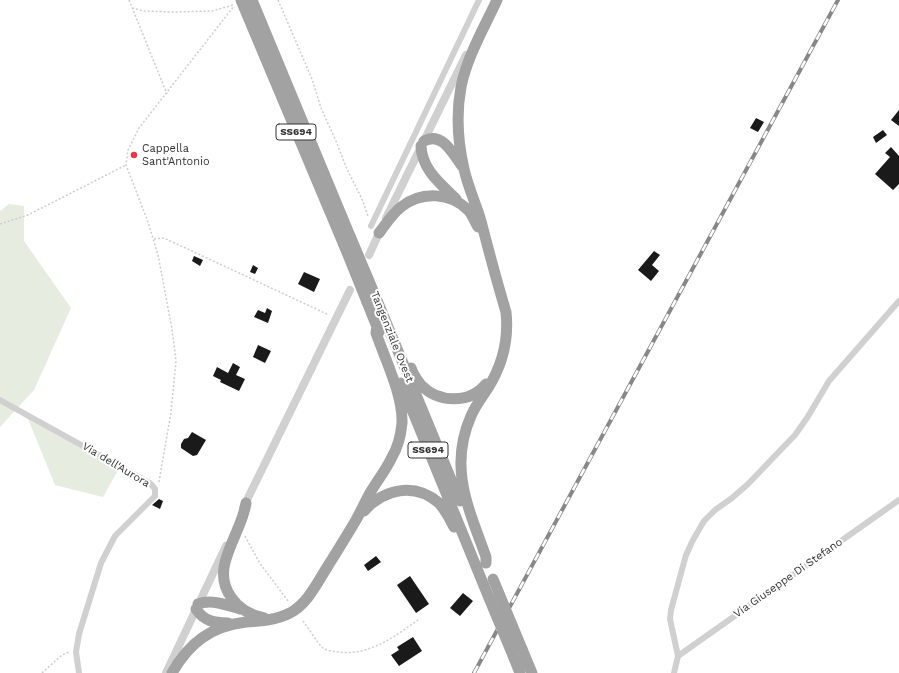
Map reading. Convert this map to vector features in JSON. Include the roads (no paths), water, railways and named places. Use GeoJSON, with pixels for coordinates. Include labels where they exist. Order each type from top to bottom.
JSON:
{"type":"FeatureCollection","features":[{"type":"Feature","properties":{"kind":"highway","name":"Tangenziale Ovest"},"geometry":{"type":"LineString","coordinates":[[241,0],[253,15],[370,297],[486,563],[489,583],[489,598],[520,673]]}},
{"type":"Feature","properties":{"kind":"highway","name":"Tangenziale Ovest"},"geometry":{"type":"LineString","coordinates":[[252,0],[253,15]]}},
{"type":"Feature","properties":{"kind":"highway"},"geometry":{"type":"LineString","coordinates":[[486,563],[486,557],[462,487],[461,456],[466,429],[471,416],[498,370],[505,349],[507,322],[506,312],[481,221],[464,170],[458,132],[458,111],[461,88],[471,57],[497,0]]}},
{"type":"Feature","properties":{"kind":"highway"},"geometry":{"type":"LineString","coordinates":[[464,170],[443,142],[433,138],[423,144],[422,157],[429,170],[435,179],[469,212],[486,243]]}},
{"type":"Feature","properties":{"kind":"highway"},"geometry":{"type":"LineString","coordinates":[[375,229],[402,206],[420,198],[431,196],[444,197],[454,200],[462,205]]}},
{"type":"Feature","properties":{"kind":"highway","name":"Tangenziale Ovest"},"geometry":{"type":"LineString","coordinates":[[370,297],[377,326],[489,583],[522,649],[532,673]]}},
{"type":"Feature","properties":{"kind":"highway"},"geometry":{"type":"LineString","coordinates":[[370,297],[383,304],[413,374],[421,385],[432,393],[442,397],[455,399],[466,397],[474,394],[484,386],[498,370]]}},
{"type":"Feature","properties":{"kind":"highway"},"geometry":{"type":"LineString","coordinates":[[172,673],[191,647],[212,631],[226,625],[268,620],[291,613],[305,600],[356,521],[370,494],[392,458],[400,434],[402,422],[397,393],[376,333],[377,326]]}},
{"type":"Feature","properties":{"kind":"highway"},"geometry":{"type":"LineString","coordinates":[[356,521],[378,498],[391,492],[402,490],[428,496],[440,504],[447,514],[478,580],[489,583]]}},
{"type":"Feature","properties":{"kind":"highway"},"geometry":{"type":"LineString","coordinates":[[244,611],[227,592],[223,581],[223,570],[226,558],[244,515],[246,503]]}},
{"type":"Feature","properties":{"kind":"highway"},"geometry":{"type":"LineString","coordinates":[[238,623],[210,621],[200,615],[197,606],[204,602],[218,603],[268,620]]}},
{"type":"Feature","properties":{"kind":"street"},"geometry":{"type":"LineString","coordinates":[[369,255],[375,229],[478,0]]}},
{"type":"Feature","properties":{"kind":"street"},"geometry":{"type":"LineString","coordinates":[[375,229],[423,144],[493,0]]}},
{"type":"Feature","properties":{"kind":"street"},"geometry":{"type":"LineString","coordinates":[[166,673],[246,503],[350,290]]}},
{"type":"Feature","properties":{"kind":"street"},"geometry":{"type":"LineString","coordinates":[[674,673],[678,656],[670,619],[671,610],[686,555],[704,521],[715,510],[748,484],[795,435],[829,381],[899,301]]}},
{"type":"Feature","properties":{"kind":"street","name":"Via dell'Aurora"},"geometry":{"type":"LineString","coordinates":[[0,400],[150,483],[156,489],[155,496],[114,536],[101,563],[79,634],[76,652],[79,673]]}},
{"type":"Feature","properties":{"kind":"street","name":"Via Giuseppe Di Stefano"},"geometry":{"type":"LineString","coordinates":[[678,656],[899,500]]}},
{"type":"Feature","properties":{"kind":"railway"},"geometry":{"type":"LineString","coordinates":[[474,673],[838,0]]}},
{"type":"Feature","properties":{"kind":"place","name":"Cappella Sant'Antonio"},"geometry":{"type":"Point","coordinates":[134,155]}}]}
